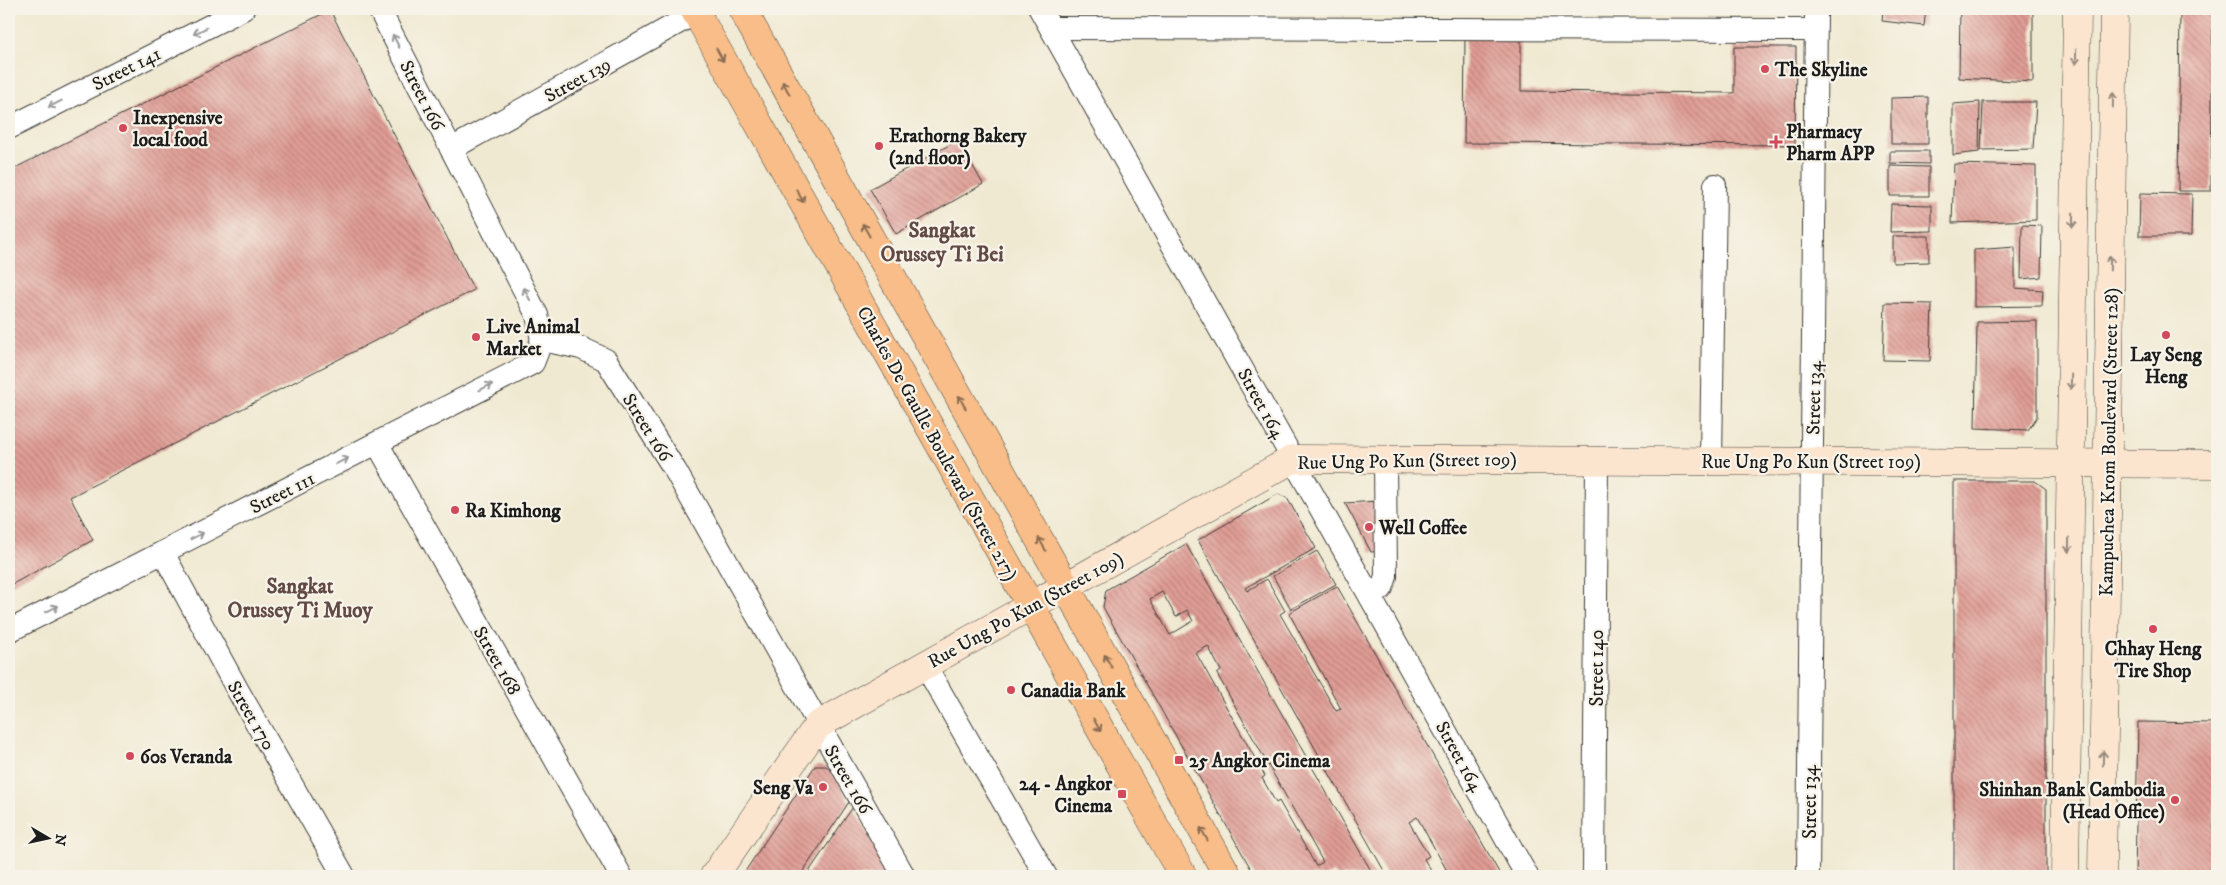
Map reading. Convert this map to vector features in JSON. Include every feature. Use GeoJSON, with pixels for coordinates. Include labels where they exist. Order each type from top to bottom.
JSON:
{"type":"FeatureCollection","features":[{"type":"Feature","properties":{"kind":"main road"},"geometry":{"type":"LineString","coordinates":[[742,9],[1228,876]]}},
{"type":"Feature","properties":{"kind":"main road","name":"Kampuchea Krom Boulevard (Street 128)"},"geometry":{"type":"LineString","coordinates":[[2065,876],[2076,9]]}},
{"type":"Feature","properties":{"kind":"main road","name":"Kampuchea Krom Boulevard (Street 128)"},"geometry":{"type":"LineString","coordinates":[[2102,876],[2114,9]]}},
{"type":"Feature","properties":{"kind":"main road","name":"Charles De Gaulle Boulevard (Street 217)"},"geometry":{"type":"LineString","coordinates":[[698,10],[1030,606],[1183,876]]}},
{"type":"Feature","properties":{"kind":"main road","name":"Rue Ung Po Kun (Street 109)"},"geometry":{"type":"LineString","coordinates":[[714,876],[818,725],[1293,459],[2217,464]]}},
{"type":"Feature","properties":{"kind":"street","name":"Street 141"},"geometry":{"type":"LineString","coordinates":[[9,128],[243,9]]}},
{"type":"Feature","properties":{"kind":"street","name":"Street 166"},"geometry":{"type":"LineString","coordinates":[[379,9],[537,315],[542,340],[581,348],[606,360],[675,470],[904,876]]}},
{"type":"Feature","properties":{"kind":"street","name":"Street 139"},"geometry":{"type":"LineString","coordinates":[[451,149],[698,10]]}},
{"type":"Feature","properties":{"kind":"street"},"geometry":{"type":"LineString","coordinates":[[1045,18],[1816,20]]}},
{"type":"Feature","properties":{"kind":"street","name":"Street 164"},"geometry":{"type":"LineString","coordinates":[[1045,18],[1527,876]]}},
{"type":"Feature","properties":{"kind":"street","name":"Street 134"},"geometry":{"type":"LineString","coordinates":[[1808,876],[1816,20]]}},
{"type":"Feature","properties":{"kind":"street"},"geometry":{"type":"LineString","coordinates":[[1711,461],[1715,185]]}},
{"type":"Feature","properties":{"kind":"street","name":"Street 111"},"geometry":{"type":"LineString","coordinates":[[9,631],[532,363],[542,340]]}},
{"type":"Feature","properties":{"kind":"street","name":"Street 168"},"geometry":{"type":"LineString","coordinates":[[377,443],[621,876]]}},
{"type":"Feature","properties":{"kind":"street"},"geometry":{"type":"LineString","coordinates":[[1371,598],[1382,588],[1386,576],[1386,459]]}},
{"type":"Feature","properties":{"kind":"street","name":"Street 140"},"geometry":{"type":"LineString","coordinates":[[1594,876],[1597,460]]}},
{"type":"Feature","properties":{"kind":"street","name":"Street 170"},"geometry":{"type":"LineString","coordinates":[[164,553],[237,689],[344,876]]}},
{"type":"Feature","properties":{"kind":"street"},"geometry":{"type":"LineString","coordinates":[[925,665],[1046,876]]}},
{"type":"Feature","properties":{"kind":"building"},"geometry":{"type":"Polygon","coordinates":[[[1883,9],[1926,9],[1924,26],[1882,21],[1883,9]]]}},
{"type":"Feature","properties":{"kind":"building"},"geometry":{"type":"Polygon","coordinates":[[[1960,9],[2033,9],[2033,82],[1959,78],[1960,9]]]}},
{"type":"Feature","properties":{"kind":"building"},"geometry":{"type":"Polygon","coordinates":[[[2180,9],[2213,9],[2211,191],[2178,191],[2180,9]]]}},
{"type":"Feature","properties":{"kind":"building"},"geometry":{"type":"Polygon","coordinates":[[[330,10],[474,290],[70,497],[93,540],[9,586],[9,171],[330,10]]]}},
{"type":"Feature","properties":{"kind":"building","name":"The Skyline"},"geometry":{"type":"Polygon","coordinates":[[[1465,35],[1521,35],[1521,91],[1734,93],[1734,47],[1796,47],[1795,145],[1464,143],[1465,35]]]}},
{"type":"Feature","properties":{"kind":"building"},"geometry":{"type":"Polygon","coordinates":[[[1928,97],[1928,144],[1891,144],[1891,98],[1928,97]]]}},
{"type":"Feature","properties":{"kind":"building"},"geometry":{"type":"Polygon","coordinates":[[[1980,102],[1979,152],[1953,155],[1953,104],[1980,102]]]}},
{"type":"Feature","properties":{"kind":"building"},"geometry":{"type":"Polygon","coordinates":[[[1983,102],[2036,102],[2033,149],[1981,150],[1983,102]]]}},
{"type":"Feature","properties":{"kind":"building"},"geometry":{"type":"Polygon","coordinates":[[[958,140],[983,184],[896,234],[870,189],[958,140]]]}},
{"type":"Feature","properties":{"kind":"building"},"geometry":{"type":"Polygon","coordinates":[[[1890,151],[1929,151],[1929,164],[1890,163],[1890,151]]]}},
{"type":"Feature","properties":{"kind":"building"},"geometry":{"type":"Polygon","coordinates":[[[1954,164],[2036,166],[2036,220],[1952,223],[1954,164]]]}},
{"type":"Feature","properties":{"kind":"building"},"geometry":{"type":"Polygon","coordinates":[[[1890,166],[1929,167],[1929,196],[1890,196],[1890,166]]]}},
{"type":"Feature","properties":{"kind":"building"},"geometry":{"type":"Polygon","coordinates":[[[2140,193],[2192,194],[2191,236],[2139,236],[2140,193]]]}},
{"type":"Feature","properties":{"kind":"building"},"geometry":{"type":"Polygon","coordinates":[[[1891,204],[1932,205],[1932,231],[1890,232],[1891,204]]]}},
{"type":"Feature","properties":{"kind":"building"},"geometry":{"type":"Polygon","coordinates":[[[2022,225],[2042,226],[2041,277],[2021,279],[2022,225]]]}},
{"type":"Feature","properties":{"kind":"building"},"geometry":{"type":"Polygon","coordinates":[[[1893,236],[1929,236],[1929,262],[1893,263],[1893,236]]]}},
{"type":"Feature","properties":{"kind":"building"},"geometry":{"type":"Polygon","coordinates":[[[2015,247],[2015,288],[2043,290],[2042,306],[1974,307],[1974,250],[2015,247]]]}},
{"type":"Feature","properties":{"kind":"building"},"geometry":{"type":"Polygon","coordinates":[[[1885,303],[1932,304],[1930,361],[1883,360],[1885,303]]]}},
{"type":"Feature","properties":{"kind":"building"},"geometry":{"type":"Polygon","coordinates":[[[2037,321],[2037,417],[2028,430],[1975,428],[1977,322],[2037,321]]]}},
{"type":"Feature","properties":{"kind":"building"},"geometry":{"type":"Polygon","coordinates":[[[1954,481],[2035,481],[2046,489],[2046,876],[1954,876],[1954,481]]]}},
{"type":"Feature","properties":{"kind":"building"},"geometry":{"type":"Polygon","coordinates":[[[1278,494],[1287,498],[1316,548],[1245,588],[1247,591],[1267,579],[1285,611],[1280,614],[1336,711],[1341,709],[1289,613],[1337,586],[1501,876],[1450,876],[1417,817],[1409,822],[1429,856],[1424,859],[1434,876],[1387,876],[1198,540],[1278,494]]]}},
{"type":"Feature","properties":{"kind":"building","name":"Well Coffee"},"geometry":{"type":"Polygon","coordinates":[[[1379,501],[1383,551],[1371,552],[1345,503],[1379,501]]]}},
{"type":"Feature","properties":{"kind":"building"},"geometry":{"type":"Polygon","coordinates":[[[1186,544],[1374,876],[1337,876],[1334,872],[1326,876],[1255,876],[1103,607],[1106,590],[1186,544]],[[1162,592],[1150,599],[1170,635],[1193,621],[1187,610],[1176,617],[1162,592]],[[1208,646],[1196,653],[1265,776],[1262,778],[1276,803],[1279,801],[1316,866],[1323,862],[1217,674],[1221,671],[1208,646]]]}},
{"type":"Feature","properties":{"kind":"building"},"geometry":{"type":"Polygon","coordinates":[[[1317,551],[1336,584],[1291,609],[1273,576],[1317,551]]]}},
{"type":"Feature","properties":{"kind":"building"},"geometry":{"type":"Polygon","coordinates":[[[2216,575],[2217,609],[2212,609],[2216,575]]]}},
{"type":"Feature","properties":{"kind":"building","name":"Shinhan Bank Cambodia (Head Office)"},"geometry":{"type":"Polygon","coordinates":[[[2138,722],[2216,723],[2213,876],[2135,876],[2138,722]]]}},
{"type":"Feature","properties":{"kind":"building"},"geometry":{"type":"Polygon","coordinates":[[[815,766],[826,766],[837,776],[849,802],[800,876],[742,876],[815,766]]]}},
{"type":"Feature","properties":{"kind":"building"},"geometry":{"type":"Polygon","coordinates":[[[853,807],[892,876],[806,876],[853,807]]]}},
{"type":"Feature","properties":{"kind":"place","name":"The Skyline"},"geometry":{"type":"Point","coordinates":[1765,69]}},
{"type":"Feature","properties":{"kind":"place","name":"Inexpensive local food"},"geometry":{"type":"Point","coordinates":[123,128]}},
{"type":"Feature","properties":{"kind":"place","name":"Pharmacy Pharm APP"},"geometry":{"type":"Point","coordinates":[1776,142]}},
{"type":"Feature","properties":{"kind":"place","name":"Erathorng Bakery (2nd floor)"},"geometry":{"type":"Point","coordinates":[879,146]}},
{"type":"Feature","properties":{"kind":"place","name":"Lay Seng Heng"},"geometry":{"type":"Point","coordinates":[2166,335]}},
{"type":"Feature","properties":{"kind":"place","name":"Live Animal Market"},"geometry":{"type":"Point","coordinates":[476,337]}},
{"type":"Feature","properties":{"kind":"place","name":"Ra Kimhong"},"geometry":{"type":"Point","coordinates":[455,510]}},
{"type":"Feature","properties":{"kind":"place","name":"Well Coffee"},"geometry":{"type":"Point","coordinates":[1369,527]}},
{"type":"Feature","properties":{"kind":"place","name":"Chhay Heng Tire Shop"},"geometry":{"type":"Point","coordinates":[2153,629]}},
{"type":"Feature","properties":{"kind":"place","name":"Canadia Bank"},"geometry":{"type":"Point","coordinates":[1011,690]}},
{"type":"Feature","properties":{"kind":"place","name":"60s Veranda"},"geometry":{"type":"Point","coordinates":[130,756]}},
{"type":"Feature","properties":{"kind":"place","name":"25 Angkor Cinema"},"geometry":{"type":"Point","coordinates":[1179,760]}},
{"type":"Feature","properties":{"kind":"place","name":"Seng Va"},"geometry":{"type":"Point","coordinates":[823,787]}},
{"type":"Feature","properties":{"kind":"place","name":"24 - Angkor Cinema"},"geometry":{"type":"Point","coordinates":[1122,794]}},
{"type":"Feature","properties":{"kind":"place","name":"Shinhan Bank Cambodia (Head Office)"},"geometry":{"type":"Point","coordinates":[2175,800]}},
{"type":"Feature","properties":{"kind":"district","name":"Sangkat Orussey Ti Bei"},"geometry":{"type":"Point","coordinates":[942,242]}},
{"type":"Feature","properties":{"kind":"district","name":"Sangkat Orussey Ti Muoy"},"geometry":{"type":"Point","coordinates":[300,598]}}]}
